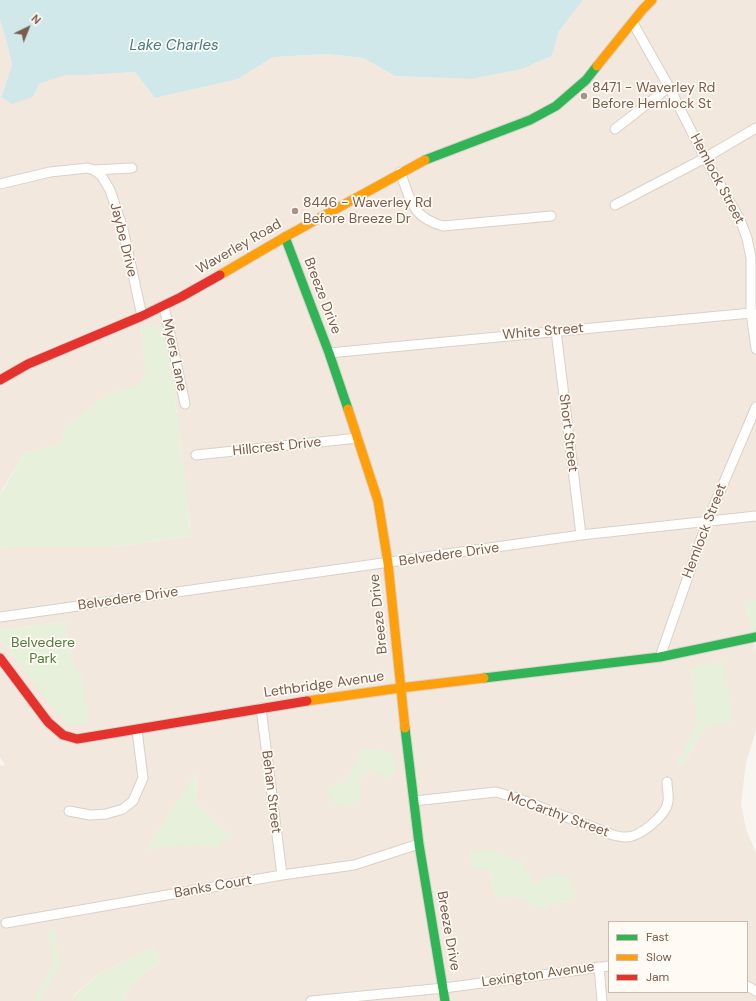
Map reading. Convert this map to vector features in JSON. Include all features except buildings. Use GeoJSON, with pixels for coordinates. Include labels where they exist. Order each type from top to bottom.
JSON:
{"type":"FeatureCollection","features":[{"type":"Feature","properties":{"kind":"street","name":"Waverley Road"},"geometry":{"type":"LineString","coordinates":[[0,380],[28,364],[164,306],[420,162],[530,120],[556,106],[572,94],[586,80],[643,9],[652,0]]}},
{"type":"Feature","properties":{"kind":"street","name":"Hemlock Street"},"geometry":{"type":"LineString","coordinates":[[633,23],[669,87],[704,158],[740,220],[747,238],[751,258],[756,349]]}},
{"type":"Feature","properties":{"kind":"street"},"geometry":{"type":"LineString","coordinates":[[615,129],[669,87]]}},
{"type":"Feature","properties":{"kind":"street"},"geometry":{"type":"LineString","coordinates":[[615,205],[704,158],[756,128]]}},
{"type":"Feature","properties":{"kind":"street"},"geometry":{"type":"LineString","coordinates":[[0,184],[50,172],[88,168],[94,170],[132,168]]}},
{"type":"Feature","properties":{"kind":"street","name":"Jaybe Drive"},"geometry":{"type":"LineString","coordinates":[[94,170],[101,175],[110,190],[117,210],[123,230],[142,316]]}},
{"type":"Feature","properties":{"kind":"street"},"geometry":{"type":"LineString","coordinates":[[400,172],[414,206],[419,214],[426,220],[443,226],[551,216]]}},
{"type":"Feature","properties":{"kind":"street","name":"Breeze Drive"},"geometry":{"type":"LineString","coordinates":[[285,237],[329,353],[378,501],[388,563],[400,688],[419,844],[445,1001]]}},
{"type":"Feature","properties":{"kind":"street","name":"Myers Lane"},"geometry":{"type":"LineString","coordinates":[[164,306],[185,404]]}},
{"type":"Feature","properties":{"kind":"street","name":"White Street"},"geometry":{"type":"LineString","coordinates":[[329,353],[754,313]]}},
{"type":"Feature","properties":{"kind":"street","name":"Short Street"},"geometry":{"type":"LineString","coordinates":[[556,331],[581,535]]}},
{"type":"Feature","properties":{"kind":"street","name":"Hemlock Street"},"geometry":{"type":"LineString","coordinates":[[660,657],[707,522],[756,407]]}},
{"type":"Feature","properties":{"kind":"street","name":"Hillcrest Drive"},"geometry":{"type":"LineString","coordinates":[[196,455],[358,438]]}},
{"type":"Feature","properties":{"kind":"street","name":"Belvedere Drive"},"geometry":{"type":"LineString","coordinates":[[0,617],[581,535],[756,516]]}},
{"type":"Feature","properties":{"kind":"street","name":"Lethbridge Avenue"},"geometry":{"type":"LineString","coordinates":[[0,658],[48,722],[63,735],[70,738],[77,738],[137,730],[261,708],[400,688],[660,657],[756,637]]}},
{"type":"Feature","properties":{"kind":"street","name":"Behan Street"},"geometry":{"type":"LineString","coordinates":[[261,708],[282,875]]}},
{"type":"Feature","properties":{"kind":"street"},"geometry":{"type":"LineString","coordinates":[[69,811],[90,815],[106,814],[123,809],[133,801],[143,778],[137,730]]}},
{"type":"Feature","properties":{"kind":"street","name":"McCarthy Street"},"geometry":{"type":"LineString","coordinates":[[414,800],[496,792],[517,798],[613,835],[626,838],[638,834],[650,827],[660,816],[668,802],[667,782]]}},
{"type":"Feature","properties":{"kind":"street","name":"Banks Court"},"geometry":{"type":"LineString","coordinates":[[6,923],[282,875],[354,865],[419,844]]}},
{"type":"Feature","properties":{"kind":"street","name":"Lexington Avenue"},"geometry":{"type":"LineString","coordinates":[[311,1001],[444,988],[608,966]]}},
{"type":"Feature","properties":{"kind":"street"},"geometry":{"type":"LineString","coordinates":[[599,967],[602,1001]]}},
{"type":"Feature","properties":{"kind":"shaded area"},"geometry":{"type":"Polygon","coordinates":[[[583,0],[756,0],[756,600],[745,603],[756,651],[756,730],[746,763],[741,804],[746,829],[756,853],[756,1001],[123,1001],[131,984],[160,962],[154,947],[138,954],[134,958],[124,961],[98,974],[73,996],[75,1001],[0,1001],[0,766],[5,765],[0,757],[0,640],[35,684],[84,694],[82,675],[73,665],[65,622],[0,630],[0,549],[23,547],[112,547],[191,536],[173,381],[162,326],[141,328],[146,374],[133,388],[107,395],[66,426],[60,444],[25,453],[0,492],[0,20],[12,65],[1,96],[33,97],[39,84],[66,75],[135,72],[155,98],[238,79],[273,57],[327,54],[363,58],[395,76],[472,79],[522,69],[552,56],[559,31],[583,0]],[[690,667],[699,724],[677,762],[683,765],[706,726],[690,667]],[[392,752],[346,782],[326,788],[359,780],[371,767],[392,752]],[[197,772],[145,850],[157,847],[197,845],[220,847],[224,839],[233,838],[201,806],[196,804],[197,772]],[[520,861],[489,869],[495,897],[517,897],[548,912],[545,906],[568,901],[535,885],[520,861]]]}},
{"type":"Feature","properties":{"kind":"green space"},"geometry":{"type":"Polygon","coordinates":[[[162,325],[173,381],[191,536],[112,547],[23,547],[0,549],[0,492],[3,490],[25,453],[60,444],[66,426],[106,395],[133,388],[146,374],[141,328],[162,325]]]}},
{"type":"Feature","properties":{"kind":"green space"},"geometry":{"type":"Polygon","coordinates":[[[756,600],[756,634],[752,635],[745,603],[756,600]]]}},
{"type":"Feature","properties":{"kind":"green space","name":"Belvedere Park"},"geometry":{"type":"Polygon","coordinates":[[[65,622],[73,665],[82,675],[89,723],[67,725],[0,640],[0,630],[65,622]]]}},
{"type":"Feature","properties":{"kind":"green space"},"geometry":{"type":"Polygon","coordinates":[[[724,661],[733,722],[706,726],[683,765],[677,762],[698,723],[690,667],[724,661]]]}},
{"type":"Feature","properties":{"kind":"green space"},"geometry":{"type":"Polygon","coordinates":[[[363,748],[392,752],[397,771],[388,781],[371,767],[359,780],[360,798],[347,808],[332,802],[326,788],[346,782],[363,748]]]}},
{"type":"Feature","properties":{"kind":"green space"},"geometry":{"type":"Polygon","coordinates":[[[197,771],[196,804],[201,806],[233,838],[224,839],[220,847],[182,846],[145,850],[197,771]]]}},
{"type":"Feature","properties":{"kind":"green space"},"geometry":{"type":"Polygon","coordinates":[[[469,850],[489,850],[520,861],[535,884],[558,872],[569,879],[577,892],[568,901],[545,906],[549,913],[517,897],[495,897],[489,869],[473,870],[469,850]]]}},
{"type":"Feature","properties":{"kind":"green space"},"geometry":{"type":"Polygon","coordinates":[[[54,929],[60,962],[59,967],[40,1001],[33,1001],[53,963],[47,931],[54,929]]]}},
{"type":"Feature","properties":{"kind":"green space"},"geometry":{"type":"Polygon","coordinates":[[[154,947],[160,962],[131,984],[123,1001],[75,1001],[73,997],[98,974],[124,961],[134,958],[138,954],[154,947]]]}},
{"type":"Feature","properties":{"kind":"water","name":"Lake Charles"},"geometry":{"type":"Polygon","coordinates":[[[0,0],[583,0],[559,31],[552,56],[522,69],[472,79],[395,76],[363,58],[327,54],[273,57],[238,79],[155,98],[135,72],[66,75],[39,84],[33,97],[12,104],[1,97],[12,65],[0,20],[0,0]]]}},
{"type":"Feature","properties":{"kind":"traffic: fast"},"geometry":{"type":"LineString","coordinates":[[425,160],[530,120],[556,106],[586,80],[597,66]]}},
{"type":"Feature","properties":{"kind":"traffic: fast"},"geometry":{"type":"LineString","coordinates":[[285,237],[329,353],[348,409]]}},
{"type":"Feature","properties":{"kind":"traffic: fast"},"geometry":{"type":"LineString","coordinates":[[484,678],[660,657],[756,637]]}},
{"type":"Feature","properties":{"kind":"traffic: fast"},"geometry":{"type":"LineString","coordinates":[[405,728],[419,844],[445,1001]]}},
{"type":"Feature","properties":{"kind":"traffic: slow"},"geometry":{"type":"LineString","coordinates":[[597,66],[652,0]]}},
{"type":"Feature","properties":{"kind":"traffic: slow"},"geometry":{"type":"LineString","coordinates":[[220,275],[285,237],[425,160]]}},
{"type":"Feature","properties":{"kind":"traffic: slow"},"geometry":{"type":"LineString","coordinates":[[348,409],[378,501],[388,563],[405,728]]}},
{"type":"Feature","properties":{"kind":"traffic: slow"},"geometry":{"type":"LineString","coordinates":[[307,701],[484,678]]}},
{"type":"Feature","properties":{"kind":"traffic: jam"},"geometry":{"type":"LineString","coordinates":[[0,380],[28,364],[142,316],[181,297],[220,275]]}},
{"type":"Feature","properties":{"kind":"traffic: jam"},"geometry":{"type":"LineString","coordinates":[[0,658],[48,722],[63,735],[77,739],[307,701]]}},
{"type":"Feature","properties":{"kind":"place","name":"8471 - Waverley Rd Before Hemlock St"},"geometry":{"type":"Point","coordinates":[584,96]}},
{"type":"Feature","properties":{"kind":"place","name":"8446 - Waverley Rd Before Breeze Dr"},"geometry":{"type":"Point","coordinates":[295,211]}}]}
